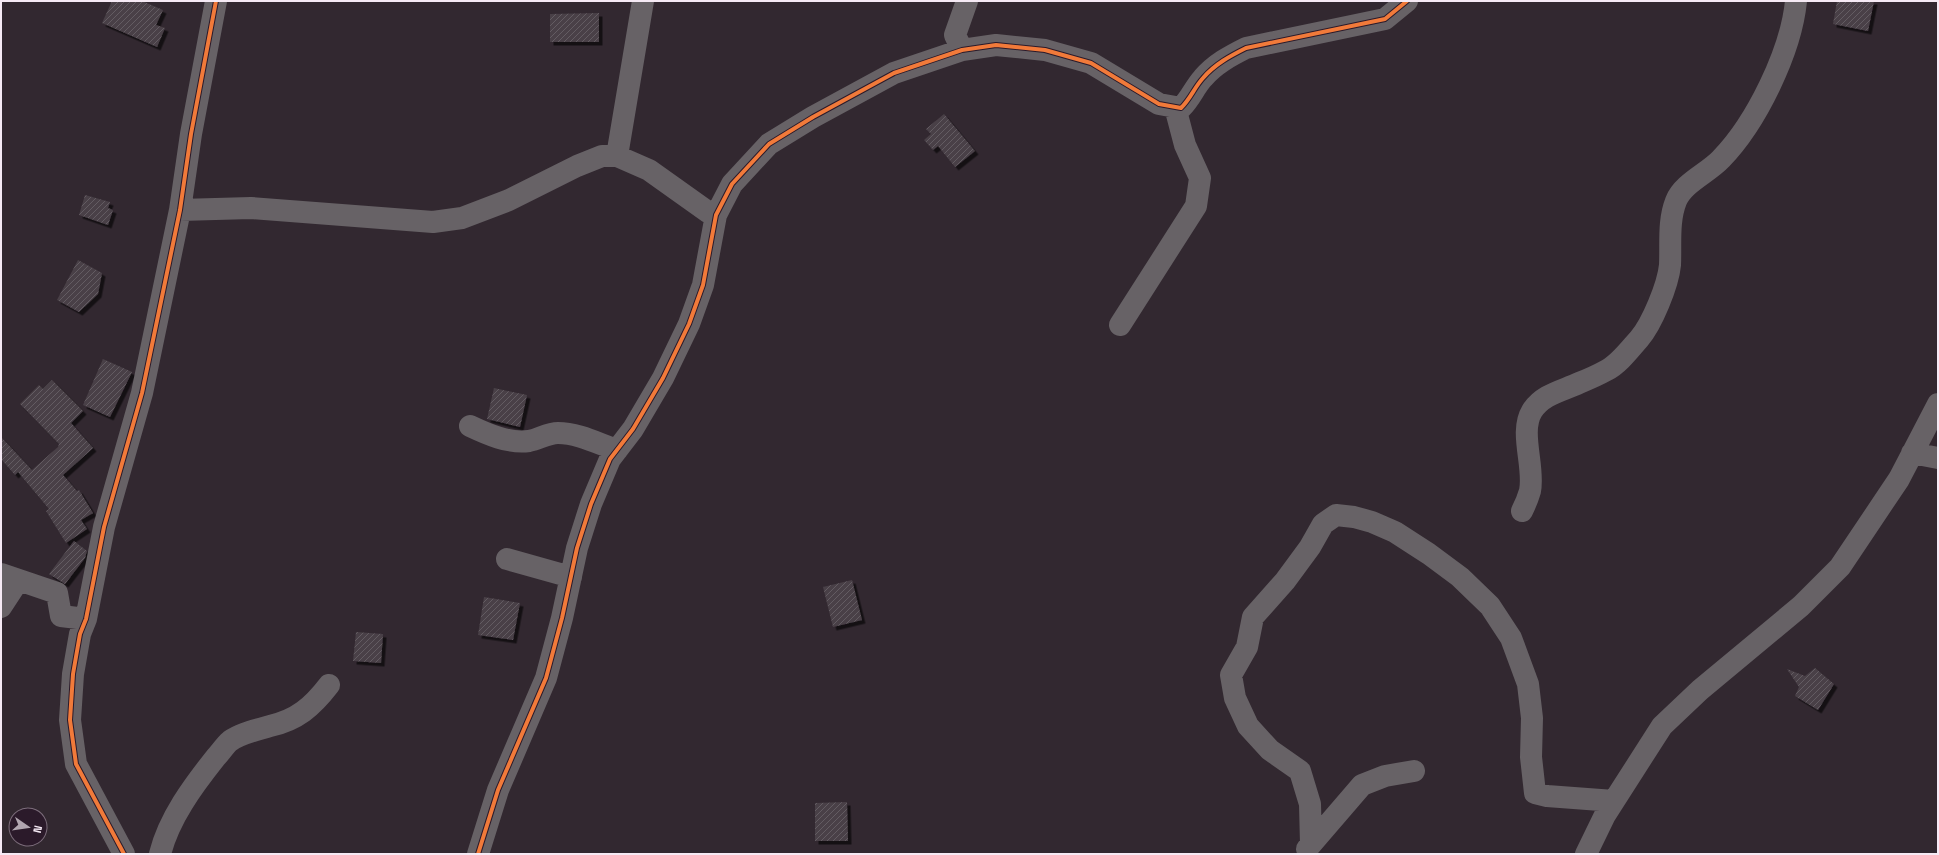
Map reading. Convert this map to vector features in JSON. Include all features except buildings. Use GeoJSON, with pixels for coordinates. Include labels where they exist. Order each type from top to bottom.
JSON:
{"type":"FeatureCollection","features":[{"type":"Feature","properties":{"kind":"street"},"geometry":{"type":"LineString","coordinates":[[124,854],[76,764],[70,720],[71,693],[80,634],[86,619],[104,527],[142,393],[180,210],[191,134],[216,1]]}},
{"type":"Feature","properties":{"kind":"street"},"geometry":{"type":"LineString","coordinates":[[617,156],[642,1]]}},
{"type":"Feature","properties":{"kind":"street"},"geometry":{"type":"LineString","coordinates":[[962,50],[955,35],[967,1]]}},
{"type":"Feature","properties":{"kind":"street"},"geometry":{"type":"LineString","coordinates":[[478,854],[498,790],[546,678],[590,504],[610,459],[633,429],[663,378],[689,324],[703,285],[716,216],[732,184],[769,144],[813,117],[894,73],[962,50],[996,45],[1045,50],[1091,63],[1159,104],[1181,108],[1190,99],[1203,78],[1225,59],[1246,48],[1385,19],[1407,1]]}},
{"type":"Feature","properties":{"kind":"street"},"geometry":{"type":"LineString","coordinates":[[1522,511],[1530,491],[1531,470],[1527,439],[1528,423],[1531,412],[1540,401],[1553,393],[1578,384],[1610,369],[1640,338],[1656,309],[1666,284],[1670,267],[1670,221],[1676,200],[1683,189],[1720,160],[1740,138],[1757,111],[1782,57],[1795,14],[1796,1]]}},
{"type":"Feature","properties":{"kind":"street"},"geometry":{"type":"LineString","coordinates":[[1120,325],[1196,206],[1200,178],[1185,145],[1176,107]]}},
{"type":"Feature","properties":{"kind":"street"},"geometry":{"type":"LineString","coordinates":[[180,210],[251,208],[433,222],[462,218],[509,200],[577,166],[602,156],[617,156],[649,170],[701,208],[716,216]]}},
{"type":"Feature","properties":{"kind":"street"},"geometry":{"type":"LineString","coordinates":[[1586,854],[1605,815],[1662,726],[1700,690],[1801,606],[1840,567],[1898,479],[1938,404]]}},
{"type":"Feature","properties":{"kind":"street"},"geometry":{"type":"LineString","coordinates":[[470,426],[511,441],[528,441],[544,435],[558,433],[570,435],[618,450]]}},
{"type":"Feature","properties":{"kind":"street"},"geometry":{"type":"LineString","coordinates":[[1912,453],[1938,458]]}},
{"type":"Feature","properties":{"kind":"street"},"geometry":{"type":"LineString","coordinates":[[1307,849],[1310,804],[1300,771],[1270,750],[1248,726],[1235,698],[1231,675],[1247,647],[1253,617],[1285,581],[1310,547],[1323,524],[1336,515],[1354,517],[1372,522],[1395,532],[1429,554],[1460,577],[1490,606],[1511,638],[1528,684],[1532,718],[1532,757],[1536,793],[1547,796],[1614,801]]}},
{"type":"Feature","properties":{"kind":"street"},"geometry":{"type":"LineString","coordinates":[[507,559],[571,577]]}},
{"type":"Feature","properties":{"kind":"street"},"geometry":{"type":"LineString","coordinates":[[1,607],[10,577],[57,593],[61,616],[86,619]]}},
{"type":"Feature","properties":{"kind":"street"},"geometry":{"type":"LineString","coordinates":[[160,854],[171,822],[200,776],[230,741],[252,731],[273,726],[299,716],[316,702],[329,686]]}},
{"type":"Feature","properties":{"kind":"street"},"geometry":{"type":"LineString","coordinates":[[1307,849],[1362,785],[1385,776],[1414,771]]}},
{"type":"Feature","properties":{"kind":"cycle path"},"geometry":{"type":"LineString","coordinates":[[124,854],[76,764],[70,720],[73,674],[80,634],[86,619],[104,527],[142,393],[180,210],[191,134],[216,1]]}},
{"type":"Feature","properties":{"kind":"cycle path"},"geometry":{"type":"LineString","coordinates":[[478,854],[498,790],[546,678],[562,618],[577,548],[591,504],[610,459],[633,429],[663,378],[689,324],[703,285],[716,215],[732,184],[769,144],[813,117],[894,73],[962,50],[996,45],[1045,50],[1091,63],[1159,104],[1181,108],[1208,73],[1223,61],[1246,48],[1385,19],[1407,1]]}}]}
